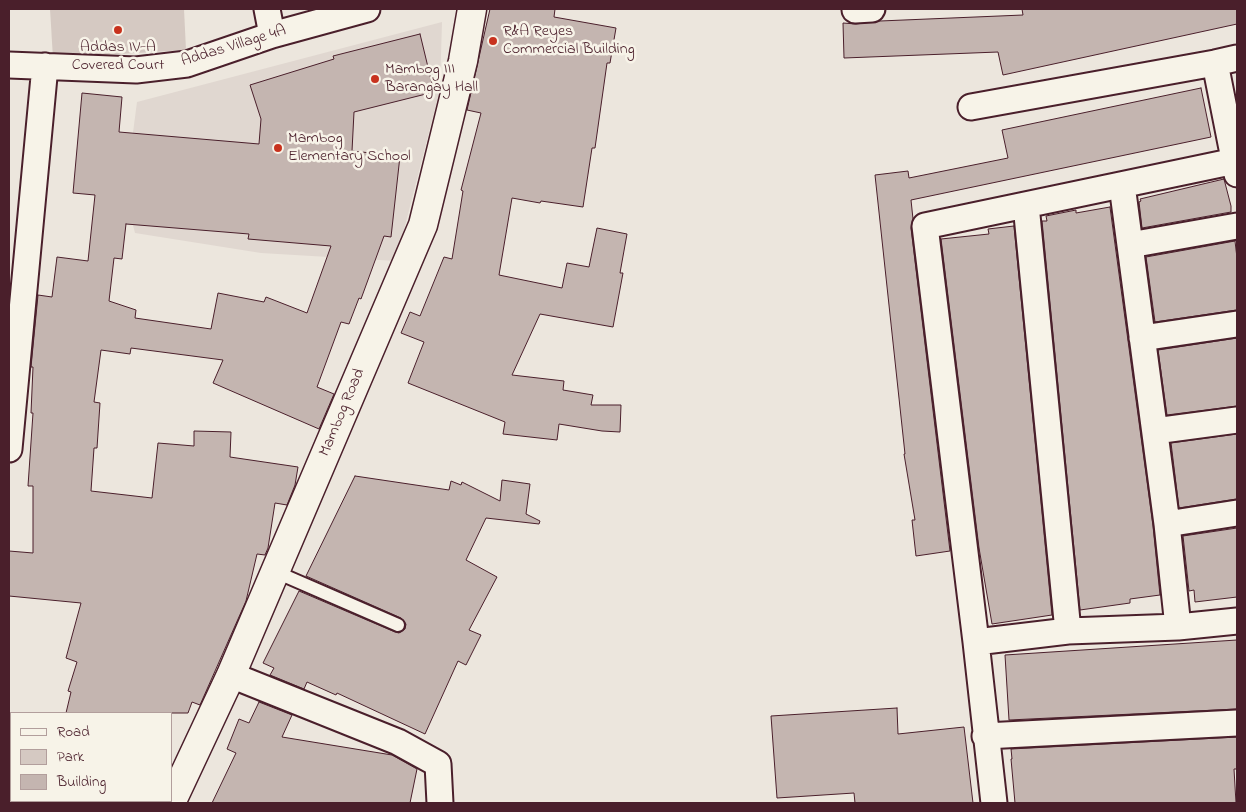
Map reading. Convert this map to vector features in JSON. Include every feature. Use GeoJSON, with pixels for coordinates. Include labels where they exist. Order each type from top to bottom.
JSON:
{"type":"FeatureCollection","features":[{"type":"Feature","properties":{"kind":"main road","name":"Mambog Road"},"geometry":{"type":"LineString","coordinates":[[172,803],[276,572],[423,225],[463,60],[472,9]]}},
{"type":"Feature","properties":{"kind":"street"},"geometry":{"type":"LineString","coordinates":[[267,9],[272,35]]}},
{"type":"Feature","properties":{"kind":"street","name":"Addas Village 4A"},"geometry":{"type":"LineString","coordinates":[[9,65],[136,70],[187,64],[272,35],[366,9]]}},
{"type":"Feature","properties":{"kind":"street"},"geometry":{"type":"LineString","coordinates":[[971,107],[1226,60],[1236,168],[1122,185],[925,226],[994,803]]}},
{"type":"Feature","properties":{"kind":"street"},"geometry":{"type":"LineString","coordinates":[[9,449],[11,400],[45,66]]}},
{"type":"Feature","properties":{"kind":"street"},"geometry":{"type":"LineString","coordinates":[[1122,185],[1167,524],[1178,627]]}},
{"type":"Feature","properties":{"kind":"street"},"geometry":{"type":"LineString","coordinates":[[1026,205],[1068,631]]}},
{"type":"Feature","properties":{"kind":"street"},"geometry":{"type":"LineString","coordinates":[[1130,245],[1237,226]]}},
{"type":"Feature","properties":{"kind":"street"},"geometry":{"type":"LineString","coordinates":[[1142,338],[1237,324]]}},
{"type":"Feature","properties":{"kind":"street"},"geometry":{"type":"LineString","coordinates":[[1155,431],[1237,420]]}},
{"type":"Feature","properties":{"kind":"street"},"geometry":{"type":"LineString","coordinates":[[1167,524],[1237,513]]}},
{"type":"Feature","properties":{"kind":"street"},"geometry":{"type":"LineString","coordinates":[[976,642],[1068,631],[1178,627],[1237,621]]}},
{"type":"Feature","properties":{"kind":"street"},"geometry":{"type":"LineString","coordinates":[[231,675],[398,742],[438,764],[440,803]]}},
{"type":"Feature","properties":{"kind":"street"},"geometry":{"type":"LineString","coordinates":[[985,736],[1237,723]]}},
{"type":"Feature","properties":{"kind":"lane"},"geometry":{"type":"LineString","coordinates":[[276,572],[398,625]]}},
{"type":"Feature","properties":{"kind":"shaded area","name":"Mambog Elementary School"},"geometry":{"type":"Polygon","coordinates":[[[442,22],[440,89],[396,261],[261,253],[135,233],[125,194],[137,102],[442,22]]]}},
{"type":"Feature","properties":{"kind":"green space","name":"Addas IV-A Covered Court"},"geometry":{"type":"Polygon","coordinates":[[[50,9],[184,9],[186,50],[53,58],[50,9]]]}},
{"type":"Feature","properties":{"kind":"building"},"geometry":{"type":"Polygon","coordinates":[[[490,9],[555,9],[554,17],[616,28],[610,63],[607,63],[595,148],[592,148],[583,207],[512,198],[499,275],[562,288],[567,263],[589,267],[597,228],[627,234],[620,273],[623,273],[613,327],[540,314],[512,375],[564,381],[563,390],[593,395],[591,405],[621,405],[620,432],[559,424],[557,440],[503,434],[505,422],[408,383],[424,342],[401,333],[410,312],[420,316],[444,257],[452,259],[463,191],[461,190],[481,113],[467,110],[490,9]]]}},
{"type":"Feature","properties":{"kind":"building"},"geometry":{"type":"Polygon","coordinates":[[[1022,9],[1237,9],[1237,24],[1003,75],[998,52],[844,58],[843,23],[856,24],[880,21],[1023,15],[1022,9]]]}},
{"type":"Feature","properties":{"kind":"building"},"geometry":{"type":"Polygon","coordinates":[[[420,34],[434,92],[354,112],[352,151],[400,156],[391,237],[384,236],[361,299],[359,298],[349,324],[341,322],[317,387],[334,394],[319,429],[213,383],[223,360],[131,348],[130,354],[101,350],[94,402],[100,403],[97,448],[94,448],[91,491],[152,498],[158,443],[194,446],[194,431],[231,432],[230,457],[298,467],[295,485],[287,505],[275,503],[268,548],[265,555],[257,554],[246,601],[200,705],[192,702],[188,713],[66,712],[71,692],[68,691],[77,662],[66,658],[81,603],[9,596],[9,551],[33,553],[33,486],[28,486],[33,413],[31,413],[33,367],[31,367],[38,295],[52,297],[57,257],[88,261],[95,195],[73,193],[82,93],[122,97],[119,132],[259,144],[261,119],[250,85],[334,59],[333,56],[420,34]],[[126,224],[122,259],[114,258],[109,301],[136,310],[135,318],[211,329],[218,293],[264,302],[266,297],[307,313],[331,246],[248,239],[249,234],[126,224]]]}},
{"type":"Feature","properties":{"kind":"building"},"geometry":{"type":"Polygon","coordinates":[[[1201,88],[1211,137],[911,200],[913,219],[911,228],[950,551],[916,556],[912,520],[915,520],[904,454],[875,175],[908,171],[909,178],[1008,158],[1002,130],[1201,88]]]}},
{"type":"Feature","properties":{"kind":"building"},"geometry":{"type":"Polygon","coordinates":[[[1224,179],[1231,212],[1142,228],[1140,199],[1224,179]]]}},
{"type":"Feature","properties":{"kind":"building"},"geometry":{"type":"Polygon","coordinates":[[[1110,207],[1153,526],[1160,595],[1130,599],[1130,603],[1080,610],[1042,221],[1047,221],[1046,216],[1076,210],[1076,213],[1110,207]]]}},
{"type":"Feature","properties":{"kind":"building"},"geometry":{"type":"Polygon","coordinates":[[[1014,226],[1052,615],[992,624],[979,548],[941,239],[989,234],[988,229],[1014,226]]]}},
{"type":"Feature","properties":{"kind":"building"},"geometry":{"type":"Polygon","coordinates":[[[1235,241],[1237,258],[1237,310],[1155,322],[1146,257],[1235,241]]]}},
{"type":"Feature","properties":{"kind":"building"},"geometry":{"type":"Polygon","coordinates":[[[1237,338],[1237,406],[1167,415],[1158,350],[1237,338]]]}},
{"type":"Feature","properties":{"kind":"building"},"geometry":{"type":"Polygon","coordinates":[[[1237,434],[1237,499],[1179,508],[1171,443],[1237,434]]]}},
{"type":"Feature","properties":{"kind":"building"},"geometry":{"type":"Polygon","coordinates":[[[355,476],[449,490],[451,481],[461,485],[462,482],[500,501],[502,480],[530,484],[526,514],[540,521],[539,524],[486,518],[466,560],[497,577],[469,630],[481,635],[466,665],[458,661],[425,734],[337,693],[336,695],[307,682],[304,689],[270,675],[274,668],[263,663],[299,591],[395,632],[399,633],[405,629],[406,624],[401,618],[306,576],[355,476]]]}},
{"type":"Feature","properties":{"kind":"building"},"geometry":{"type":"Polygon","coordinates":[[[1237,528],[1237,597],[1195,602],[1194,590],[1189,591],[1183,536],[1237,528]]]}},
{"type":"Feature","properties":{"kind":"building"},"geometry":{"type":"Polygon","coordinates":[[[1237,640],[1237,709],[1009,720],[1005,655],[1237,640]]]}},
{"type":"Feature","properties":{"kind":"building"},"geometry":{"type":"Polygon","coordinates":[[[259,702],[292,715],[282,737],[392,755],[417,769],[410,803],[212,803],[236,753],[227,749],[239,719],[249,723],[259,702]]]}},
{"type":"Feature","properties":{"kind":"building"},"geometry":{"type":"Polygon","coordinates":[[[897,708],[898,734],[964,727],[973,803],[855,803],[854,793],[777,798],[771,716],[897,708]]]}},
{"type":"Feature","properties":{"kind":"building"},"geometry":{"type":"Polygon","coordinates":[[[1237,737],[1237,769],[1234,769],[1236,803],[1015,803],[1011,749],[1237,737]]]}},
{"type":"Feature","properties":{"kind":"place","name":"Addas IV-A Covered Court"},"geometry":{"type":"Point","coordinates":[118,30]}},
{"type":"Feature","properties":{"kind":"place","name":"R&A Reyes Commercial Building"},"geometry":{"type":"Point","coordinates":[493,41]}},
{"type":"Feature","properties":{"kind":"place","name":"Mambog III Barangay Hall"},"geometry":{"type":"Point","coordinates":[375,79]}},
{"type":"Feature","properties":{"kind":"place","name":"Mambog Elementary School"},"geometry":{"type":"Point","coordinates":[278,148]}}]}
